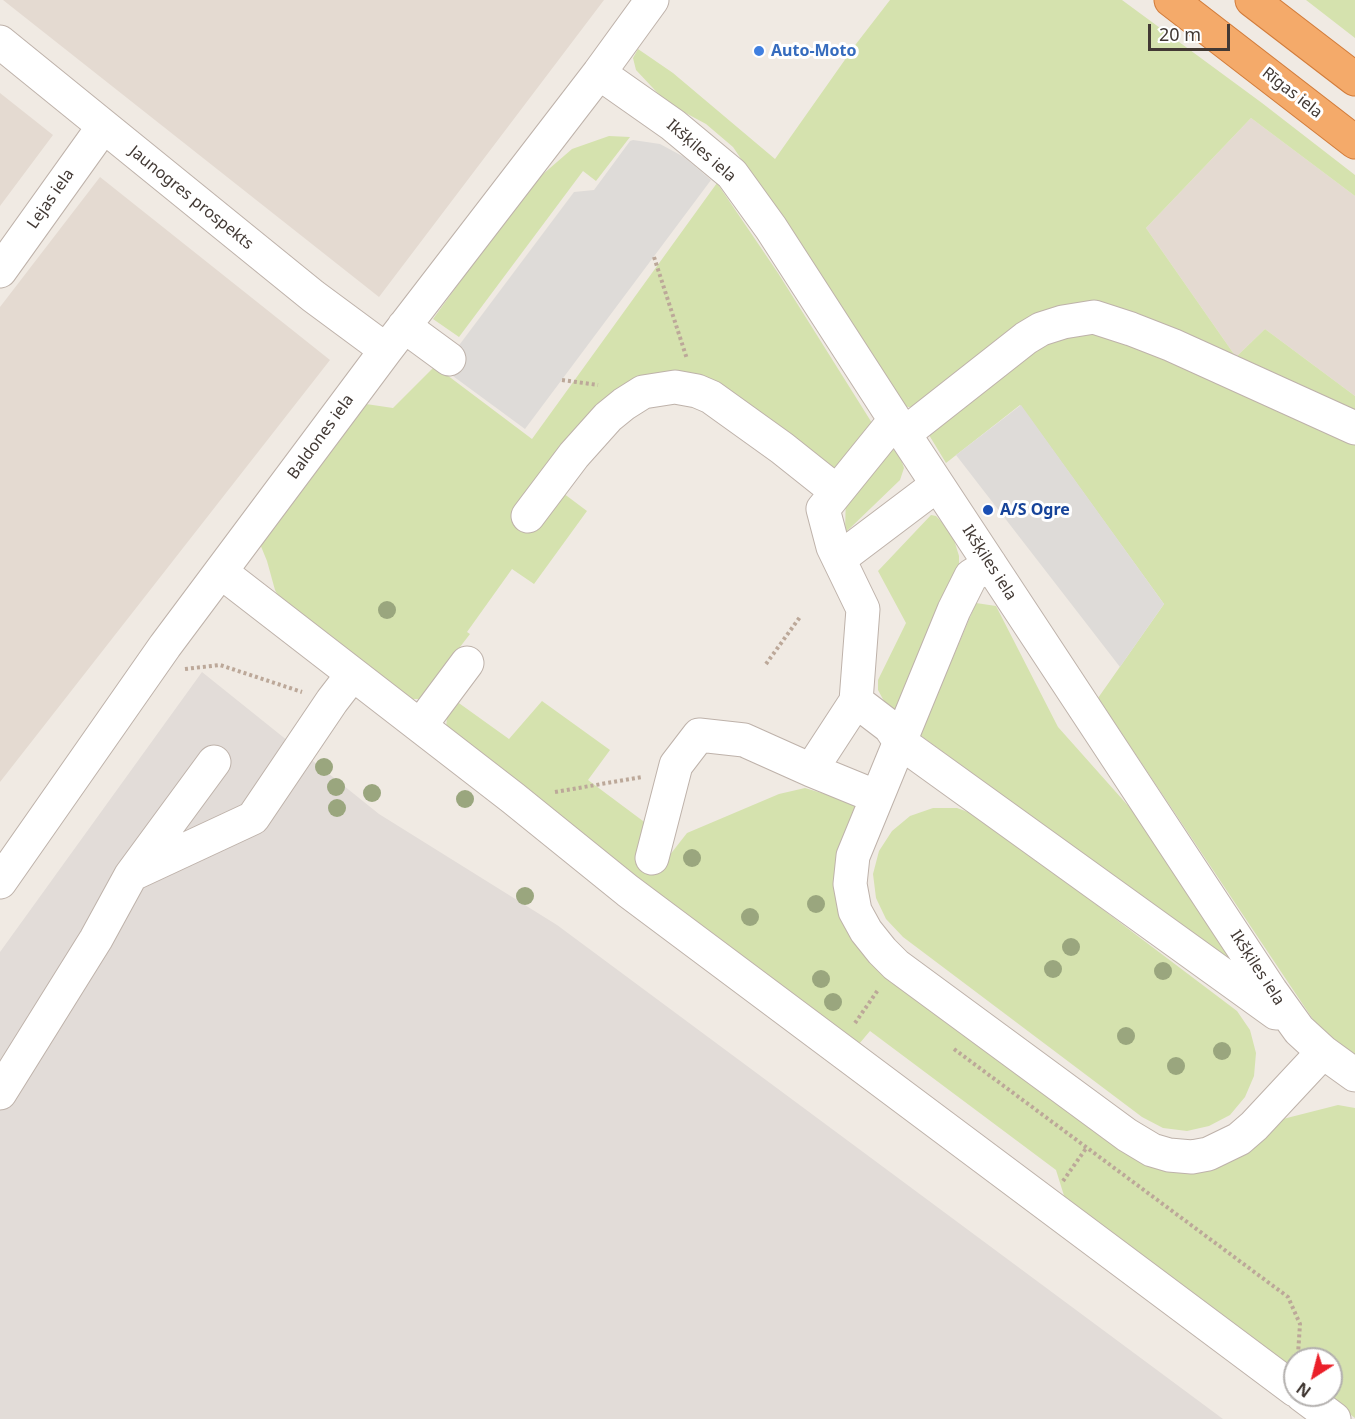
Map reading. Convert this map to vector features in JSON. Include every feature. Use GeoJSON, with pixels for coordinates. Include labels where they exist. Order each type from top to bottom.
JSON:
{"type":"FeatureCollection","features":[{"type":"Feature","properties":{"kind":"highway","name":"Rīgas iela"},"geometry":{"type":"LineString","coordinates":[[1171,0],[1355,142]]}},
{"type":"Feature","properties":{"kind":"highway"},"geometry":{"type":"LineString","coordinates":[[1252,0],[1355,79]]}},
{"type":"Feature","properties":{"kind":"street","name":"Baldones iela"},"geometry":{"type":"LineString","coordinates":[[0,882],[165,646],[652,0]]}},
{"type":"Feature","properties":{"kind":"street","name":"Jaunogres prospekts"},"geometry":{"type":"LineString","coordinates":[[0,42],[313,296],[395,338],[449,359]]}},
{"type":"Feature","properties":{"kind":"street","name":"Ikšķiles iela"},"geometry":{"type":"LineString","coordinates":[[599,73],[666,135],[732,174],[771,228],[1270,991],[1299,1030],[1323,1052],[1355,1075]]}},
{"type":"Feature","properties":{"kind":"street","name":"Lejas iela"},"geometry":{"type":"LineString","coordinates":[[0,271],[103,127]]}},
{"type":"Feature","properties":{"kind":"street"},"geometry":{"type":"LineString","coordinates":[[811,770],[856,701],[863,609],[833,547],[823,509],[836,491],[900,427],[1041,328],[1094,317],[1172,345],[1355,428]]}},
{"type":"Feature","properties":{"kind":"street"},"geometry":{"type":"LineString","coordinates":[[528,516],[594,431],[624,404],[644,392],[675,387],[697,391],[711,397],[744,419],[836,491]]}},
{"type":"Feature","properties":{"kind":"street"},"geometry":{"type":"LineString","coordinates":[[839,559],[938,484]]}},
{"type":"Feature","properties":{"kind":"street"},"geometry":{"type":"LineString","coordinates":[[990,564],[971,576],[932,660],[853,856],[850,884],[855,911],[866,931],[896,965],[1126,1135],[1152,1150],[1170,1155],[1192,1157],[1208,1154],[1239,1139],[1323,1052]]}},
{"type":"Feature","properties":{"kind":"street"},"geometry":{"type":"LineString","coordinates":[[221,573],[513,798],[628,891],[1283,1381]]}},
{"type":"Feature","properties":{"kind":"street"},"geometry":{"type":"LineString","coordinates":[[420,726],[468,663]]}},
{"type":"Feature","properties":{"kind":"street"},"geometry":{"type":"LineString","coordinates":[[132,874],[253,818],[352,675]]}},
{"type":"Feature","properties":{"kind":"street"},"geometry":{"type":"LineString","coordinates":[[856,701],[890,728],[900,742],[1299,1030]]}},
{"type":"Feature","properties":{"kind":"street"},"geometry":{"type":"LineString","coordinates":[[652,858],[676,765],[699,735],[744,740],[877,797]]}},
{"type":"Feature","properties":{"kind":"street"},"geometry":{"type":"LineString","coordinates":[[0,1093],[96,939],[132,874],[214,762]]}},
{"type":"Feature","properties":{"kind":"street"},"geometry":{"type":"LineString","coordinates":[[1318,1407],[1334,1419]]}},
{"type":"Feature","properties":{"kind":"path"},"geometry":{"type":"LineString","coordinates":[[654,257],[697,391]]}},
{"type":"Feature","properties":{"kind":"path"},"geometry":{"type":"LineString","coordinates":[[766,664],[800,617]]}},
{"type":"Feature","properties":{"kind":"path"},"geometry":{"type":"LineString","coordinates":[[144,679],[173,670],[220,666],[332,702]]}},
{"type":"Feature","properties":{"kind":"path"},"geometry":{"type":"LineString","coordinates":[[513,798],[645,777],[673,778]]}},
{"type":"Feature","properties":{"kind":"path"},"geometry":{"type":"LineString","coordinates":[[857,1018],[896,965]]}},
{"type":"Feature","properties":{"kind":"path"},"geometry":{"type":"LineString","coordinates":[[877,991],[886,998]]}},
{"type":"Feature","properties":{"kind":"path"},"geometry":{"type":"LineString","coordinates":[[953,1048],[1288,1297],[1300,1324],[1298,1347]]}},
{"type":"Feature","properties":{"kind":"path"},"geometry":{"type":"LineString","coordinates":[[1065,1177],[1087,1147]]}},
{"type":"Feature","properties":{"kind":"shaded area"},"geometry":{"type":"Polygon","coordinates":[[[3,0],[604,0],[379,297],[3,0]]]}},
{"type":"Feature","properties":{"kind":"shaded area"},"geometry":{"type":"Polygon","coordinates":[[[0,93],[53,135],[0,206],[0,93]]]}},
{"type":"Feature","properties":{"kind":"shaded area"},"geometry":{"type":"Polygon","coordinates":[[[1251,118],[1355,196],[1355,396],[1265,329],[1236,357],[1146,228],[1251,118]]]}},
{"type":"Feature","properties":{"kind":"shaded area"},"geometry":{"type":"Polygon","coordinates":[[[633,140],[660,144],[684,157],[711,180],[525,429],[442,368],[574,192],[594,190],[633,140]]]}},
{"type":"Feature","properties":{"kind":"shaded area"},"geometry":{"type":"Polygon","coordinates":[[[100,177],[330,360],[0,782],[0,307],[100,177]]]}},
{"type":"Feature","properties":{"kind":"shaded area"},"geometry":{"type":"Polygon","coordinates":[[[1021,405],[1164,604],[1120,667],[956,455],[1021,405]]]}},
{"type":"Feature","properties":{"kind":"shaded area"},"geometry":{"type":"Polygon","coordinates":[[[202,672],[379,814],[557,925],[1223,1419],[0,1419],[0,952],[202,672]]]}},
{"type":"Feature","properties":{"kind":"green space"},"geometry":{"type":"Polygon","coordinates":[[[890,0],[1122,0],[1355,175],[1355,196],[1251,118],[1146,228],[1236,357],[1265,329],[1355,396],[1355,412],[1093,308],[925,407],[908,407],[898,402],[802,249],[733,147],[706,124],[667,103],[636,70],[633,58],[638,49],[673,73],[775,159],[890,0]]]}},
{"type":"Feature","properties":{"kind":"green space"},"geometry":{"type":"Polygon","coordinates":[[[1306,0],[1355,0],[1355,38],[1306,0]]]}},
{"type":"Feature","properties":{"kind":"green space"},"geometry":{"type":"Polygon","coordinates":[[[609,136],[630,137],[596,181],[583,171],[459,337],[433,319],[535,181],[572,149],[609,136]]]}},
{"type":"Feature","properties":{"kind":"green space"},"geometry":{"type":"Polygon","coordinates":[[[717,183],[778,273],[877,431],[841,480],[710,394],[639,391],[551,484],[587,511],[534,584],[512,569],[467,632],[470,634],[460,647],[469,653],[425,699],[404,699],[285,609],[275,590],[260,544],[366,404],[393,408],[435,366],[532,439],[717,183]]]}},
{"type":"Feature","properties":{"kind":"green space"},"geometry":{"type":"Polygon","coordinates":[[[1099,328],[1355,437],[1355,1056],[1320,1030],[1098,698],[1164,604],[1020,405],[946,463],[929,435],[1033,343],[1099,328]]]}},
{"type":"Feature","properties":{"kind":"green space"},"geometry":{"type":"Polygon","coordinates":[[[892,449],[899,453],[904,468],[900,480],[845,533],[846,493],[892,449]]]}},
{"type":"Feature","properties":{"kind":"green space"},"geometry":{"type":"Polygon","coordinates":[[[931,515],[936,516],[952,533],[959,556],[959,567],[895,711],[885,703],[878,690],[878,680],[906,623],[878,571],[931,515]]]}},
{"type":"Feature","properties":{"kind":"green space"},"geometry":{"type":"Polygon","coordinates":[[[976,603],[996,606],[1058,727],[1131,809],[1243,972],[920,735],[976,603]]]}},
{"type":"Feature","properties":{"kind":"green space"},"geometry":{"type":"Polygon","coordinates":[[[456,701],[509,739],[542,701],[610,750],[588,780],[647,824],[662,865],[687,833],[779,794],[805,788],[858,804],[870,955],[1174,1168],[1279,1120],[1338,1105],[1355,1108],[1355,1418],[1340,1407],[1343,1407],[1343,1347],[1283,1347],[1283,1365],[1066,1202],[1056,1170],[870,1031],[859,1044],[679,915],[446,729],[447,716],[456,701]]]}},
{"type":"Feature","properties":{"kind":"green space"},"geometry":{"type":"Polygon","coordinates":[[[933,808],[957,808],[979,816],[1237,1011],[1250,1030],[1256,1053],[1254,1076],[1245,1097],[1230,1115],[1209,1126],[1187,1131],[1163,1128],[1142,1117],[903,937],[886,919],[876,898],[873,874],[879,851],[892,831],[910,816],[933,808]]]}},
{"type":"Feature","properties":{"kind":"place","name":"Auto-Moto"},"geometry":{"type":"Point","coordinates":[759,51]}},
{"type":"Feature","properties":{"kind":"place","name":"A/S Ogre"},"geometry":{"type":"Point","coordinates":[988,510]}}]}
